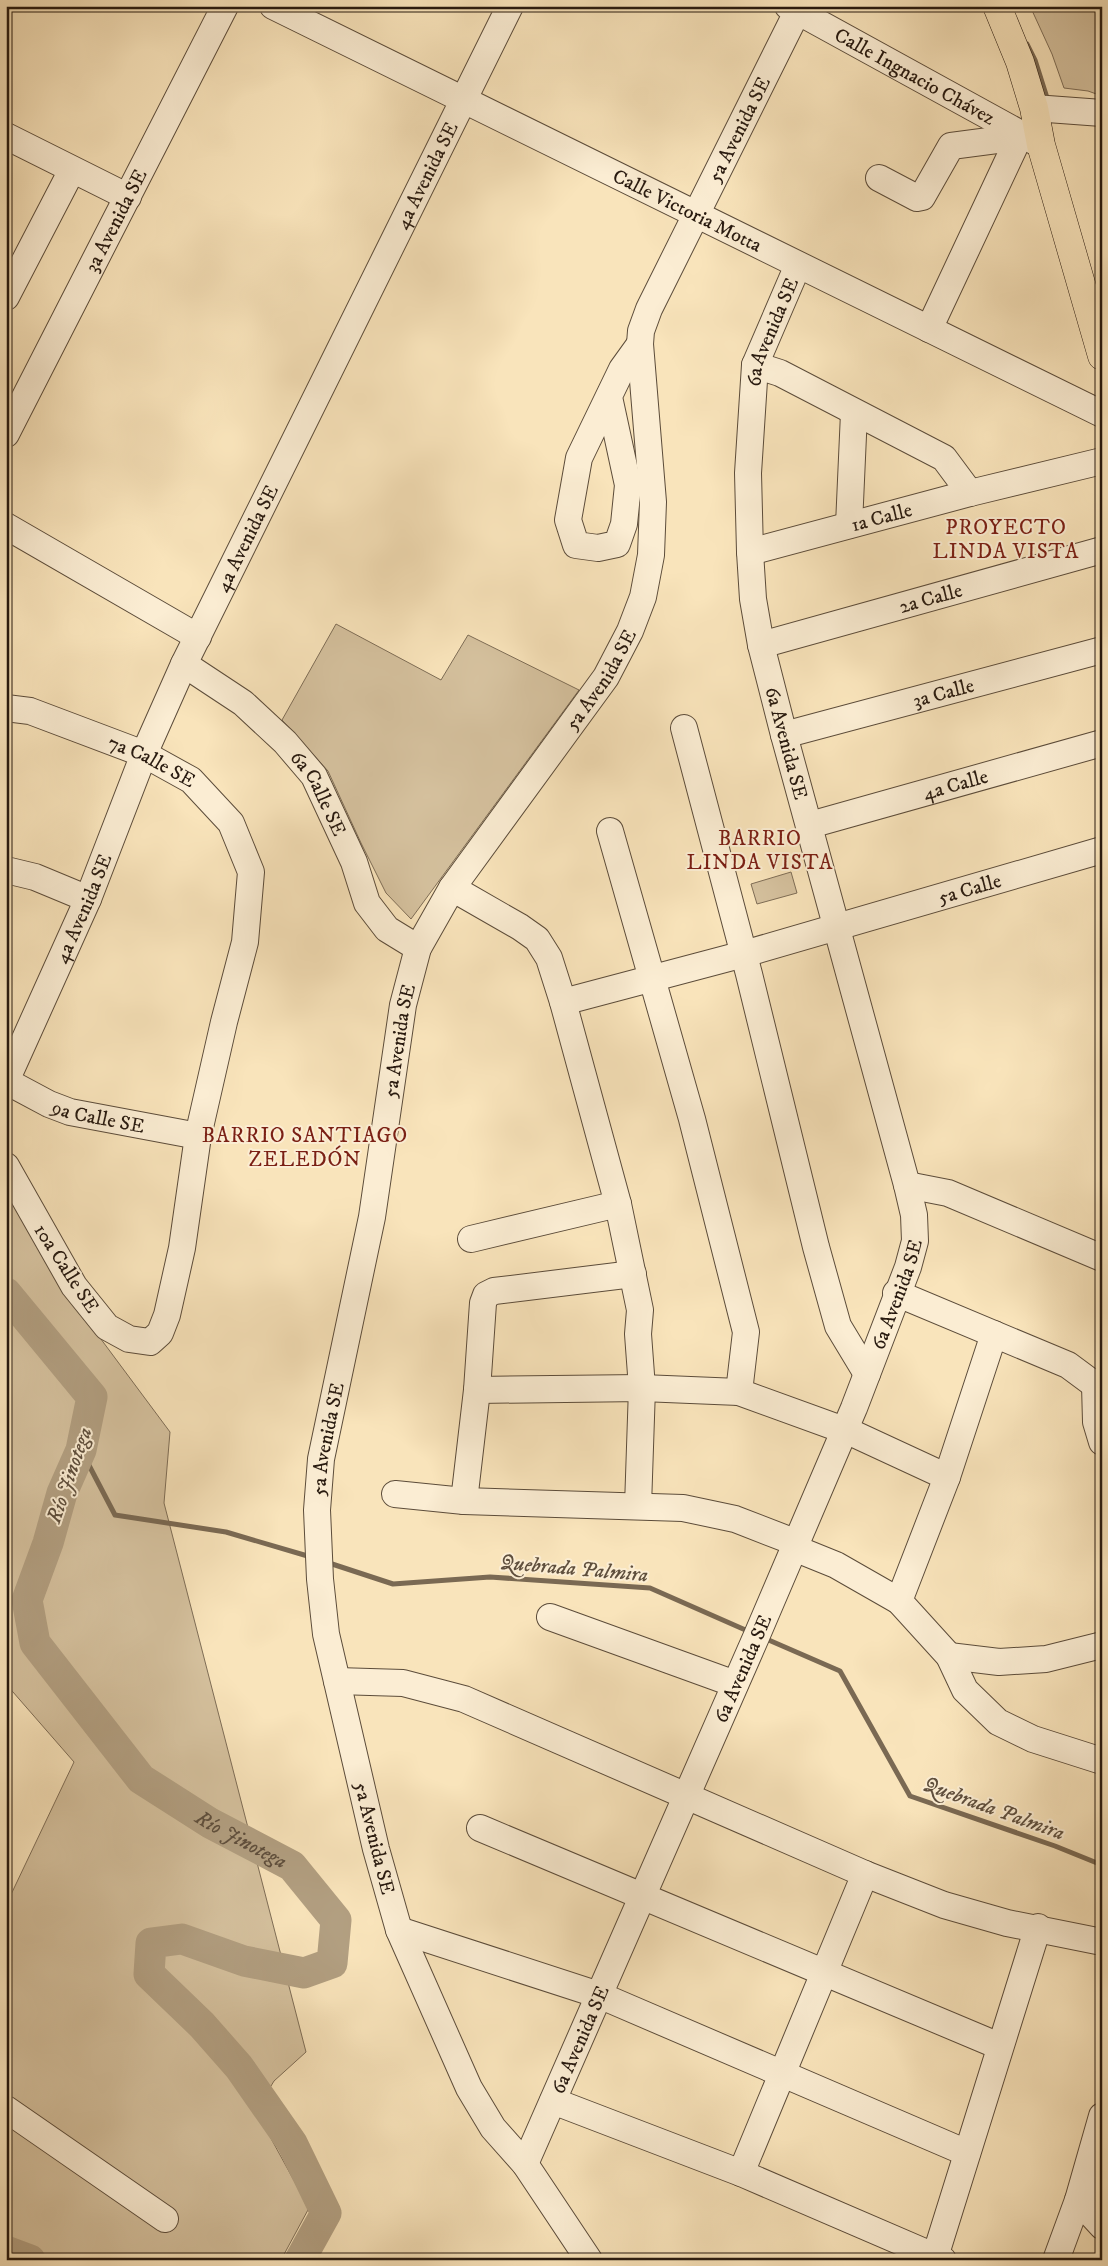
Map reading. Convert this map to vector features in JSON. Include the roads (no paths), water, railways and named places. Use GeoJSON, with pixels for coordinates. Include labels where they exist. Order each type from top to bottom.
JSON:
{"type":"FeatureCollection","features":[{"type":"Feature","properties":{"kind":"main road"},"geometry":{"type":"LineString","coordinates":[[997,6],[1020,62],[1034,108],[1031,139],[1102,356]]}},
{"type":"Feature","properties":{"kind":"street","name":"3a Avenida SE"},"geometry":{"type":"LineString","coordinates":[[6,434],[225,6]]}},
{"type":"Feature","properties":{"kind":"street","name":"Calle Victoria Motta"},"geometry":{"type":"LineString","coordinates":[[274,6],[1102,414]]}},
{"type":"Feature","properties":{"kind":"street","name":"4a Avenida SE"},"geometry":{"type":"LineString","coordinates":[[6,1081],[88,899],[144,754],[184,664],[510,6]]}},
{"type":"Feature","properties":{"kind":"street","name":"Calle Ingnacio Chávez"},"geometry":{"type":"LineString","coordinates":[[795,8],[1031,139]]}},
{"type":"Feature","properties":{"kind":"street","name":"5a Avenida SE"},"geometry":{"type":"LineString","coordinates":[[525,2164],[493,2128],[469,2088],[399,1930],[376,1849],[326,1634],[319,1560],[317,1487],[321,1459],[372,1216],[403,1005],[418,948],[452,888],[606,676],[630,631],[643,597],[651,555],[653,502],[640,344],[641,331],[649,309],[697,215],[795,8]]}},
{"type":"Feature","properties":{"kind":"street"},"geometry":{"type":"LineString","coordinates":[[1034,108],[1102,113]]}},
{"type":"Feature","properties":{"kind":"street"},"geometry":{"type":"LineString","coordinates":[[6,136],[128,197]]}},
{"type":"Feature","properties":{"kind":"street"},"geometry":{"type":"LineString","coordinates":[[879,178],[917,198],[922,197],[951,146],[1012,138],[1031,139],[929,329]]}},
{"type":"Feature","properties":{"kind":"street"},"geometry":{"type":"LineString","coordinates":[[6,297],[72,170]]}},
{"type":"Feature","properties":{"kind":"street","name":"6a Avenida SE"},"geometry":{"type":"LineString","coordinates":[[525,2164],[795,1546],[867,1374],[896,1293],[908,1268],[915,1241],[914,1215],[907,1185],[784,734],[761,645],[753,599],[748,473],[755,365],[798,265]]}},
{"type":"Feature","properties":{"kind":"street"},"geometry":{"type":"LineString","coordinates":[[609,397],[628,485],[624,524],[617,544],[598,548],[576,545],[568,520],[579,458],[609,397],[632,352],[640,344]]}},
{"type":"Feature","properties":{"kind":"street"},"geometry":{"type":"LineString","coordinates":[[755,365],[780,373],[944,458],[970,493]]}},
{"type":"Feature","properties":{"kind":"street"},"geometry":{"type":"LineString","coordinates":[[849,525],[854,413]]}},
{"type":"Feature","properties":{"kind":"street","name":"1a Calle"},"geometry":{"type":"LineString","coordinates":[[750,552],[970,493],[1102,461]]}},
{"type":"Feature","properties":{"kind":"street"},"geometry":{"type":"LineString","coordinates":[[6,526],[198,637]]}},
{"type":"Feature","properties":{"kind":"street","name":"2a Calle"},"geometry":{"type":"LineString","coordinates":[[761,645],[1102,550]]}},
{"type":"Feature","properties":{"kind":"street","name":"3a Calle"},"geometry":{"type":"LineString","coordinates":[[784,734],[1102,650]]}},
{"type":"Feature","properties":{"kind":"street","name":"6a Calle SE"},"geometry":{"type":"LineString","coordinates":[[184,664],[243,703],[285,742],[314,776],[354,862],[368,903],[387,929],[418,948]]}},
{"type":"Feature","properties":{"kind":"street","name":"7a Calle SE"},"geometry":{"type":"LineString","coordinates":[[6,708],[30,711],[144,754],[191,780],[231,824],[251,872],[245,942],[224,1022],[198,1136]]}},
{"type":"Feature","properties":{"kind":"street"},"geometry":{"type":"LineString","coordinates":[[684,728],[744,954],[838,1326],[867,1374]]}},
{"type":"Feature","properties":{"kind":"street","name":"4a Calle"},"geometry":{"type":"LineString","coordinates":[[810,825],[1102,743]]}},
{"type":"Feature","properties":{"kind":"street"},"geometry":{"type":"LineString","coordinates":[[610,831],[692,1119],[746,1332],[739,1392]]}},
{"type":"Feature","properties":{"kind":"street","name":"5a Calle"},"geometry":{"type":"LineString","coordinates":[[563,1002],[744,954],[1102,850]]}},
{"type":"Feature","properties":{"kind":"street"},"geometry":{"type":"LineString","coordinates":[[6,870],[36,877],[88,899]]}},
{"type":"Feature","properties":{"kind":"street"},"geometry":{"type":"LineString","coordinates":[[452,888],[520,927],[537,939],[550,958],[618,1204],[640,1310],[638,1334],[642,1388],[638,1506]]}},
{"type":"Feature","properties":{"kind":"street","name":"9a Calle SE"},"geometry":{"type":"LineString","coordinates":[[6,1081],[49,1104],[70,1112],[198,1136]]}},
{"type":"Feature","properties":{"kind":"street","name":"10a Calle SE"},"geometry":{"type":"LineString","coordinates":[[6,1166],[12,1180],[74,1286],[107,1327],[128,1339],[150,1342],[160,1333],[167,1315],[182,1248],[198,1136]]}},
{"type":"Feature","properties":{"kind":"street"},"geometry":{"type":"LineString","coordinates":[[907,1185],[948,1193],[1102,1258]]}},
{"type":"Feature","properties":{"kind":"street"},"geometry":{"type":"LineString","coordinates":[[471,1239],[618,1204]]}},
{"type":"Feature","properties":{"kind":"street"},"geometry":{"type":"LineString","coordinates":[[464,1501],[477,1390],[483,1303],[486,1295],[494,1290],[633,1274]]}},
{"type":"Feature","properties":{"kind":"street"},"geometry":{"type":"LineString","coordinates":[[896,1293],[1068,1365],[1099,1386],[1096,1422],[1102,1442]]}},
{"type":"Feature","properties":{"kind":"street"},"geometry":{"type":"LineString","coordinates":[[899,1601],[947,1477],[994,1334]]}},
{"type":"Feature","properties":{"kind":"street"},"geometry":{"type":"LineString","coordinates":[[477,1390],[642,1388],[739,1392],[844,1430],[947,1477]]}},
{"type":"Feature","properties":{"kind":"street"},"geometry":{"type":"LineString","coordinates":[[395,1494],[464,1501],[683,1508],[735,1519],[836,1566],[899,1601],[949,1656],[965,1690],[998,1722],[1033,1738],[1102,1761]]}},
{"type":"Feature","properties":{"kind":"street"},"geometry":{"type":"LineString","coordinates":[[550,1617],[735,1684]]}},
{"type":"Feature","properties":{"kind":"street"},"geometry":{"type":"LineString","coordinates":[[949,1656],[999,1662],[1046,1659],[1102,1645]]}},
{"type":"Feature","properties":{"kind":"street"},"geometry":{"type":"LineString","coordinates":[[337,1681],[403,1683],[464,1699],[865,1874],[944,1905],[1007,1923],[1038,1927],[1102,1942]]}},
{"type":"Feature","properties":{"kind":"street"},"geometry":{"type":"LineString","coordinates":[[480,1828],[999,2046]]}},
{"type":"Feature","properties":{"kind":"street"},"geometry":{"type":"LineString","coordinates":[[741,2173],[865,1874]]}},
{"type":"Feature","properties":{"kind":"street"},"geometry":{"type":"LineString","coordinates":[[553,2101],[741,2173],[937,2258],[999,2046],[1038,1927]]}},
{"type":"Feature","properties":{"kind":"street"},"geometry":{"type":"LineString","coordinates":[[399,1930],[599,1995],[967,2153]]}},
{"type":"Feature","properties":{"kind":"street"},"geometry":{"type":"LineString","coordinates":[[6,2109],[166,2219]]}},
{"type":"Feature","properties":{"kind":"street"},"geometry":{"type":"LineString","coordinates":[[1056,2260],[1078,2200],[1102,2116]]}},
{"type":"Feature","properties":{"kind":"street"},"geometry":{"type":"LineString","coordinates":[[525,2164],[589,2260]]}},
{"type":"Feature","properties":{"kind":"street"},"geometry":{"type":"LineString","coordinates":[[1078,2200],[1102,2183]]}},
{"type":"Feature","properties":{"kind":"street"},"geometry":{"type":"LineString","coordinates":[[1078,2200],[1102,2226]]}},
{"type":"Feature","properties":{"kind":"waterway"},"geometry":{"type":"LineString","coordinates":[[1027,44],[1035,60],[1048,101]]}},
{"type":"Feature","properties":{"kind":"waterway","name":"Río Jinotega"},"geometry":{"type":"LineString","coordinates":[[6,1293],[92,1397],[81,1450],[62,1493],[48,1543],[27,1600],[35,1643],[141,1779],[210,1823],[292,1866],[336,1920],[332,1963],[304,1973],[244,1961],[182,1939],[151,1943],[149,1974],[202,2025],[239,2067],[292,2143],[326,2213],[300,2260]]}},
{"type":"Feature","properties":{"kind":"waterway","name":"Quebrada Palmira"},"geometry":{"type":"LineString","coordinates":[[81,1450],[115,1515],[226,1532],[311,1557]]}},
{"type":"Feature","properties":{"kind":"waterway","name":"Quebrada Palmira"},"geometry":{"type":"LineString","coordinates":[[326,1562],[393,1584],[490,1577],[650,1588],[750,1632]]}},
{"type":"Feature","properties":{"kind":"waterway","name":"Quebrada Palmira"},"geometry":{"type":"LineString","coordinates":[[764,1638],[840,1671],[910,1796],[1055,1846],[1102,1865]]}},
{"type":"Feature","properties":{"kind":"waterway","name":"Río Jinotega"},"geometry":{"type":"LineString","coordinates":[[6,2251],[30,2260]]}},
{"type":"Feature","properties":{"kind":"district","name":"PROYECTO LINDA VISTA"},"geometry":{"type":"Point","coordinates":[1006,539]}},
{"type":"Feature","properties":{"kind":"district","name":"BARRIO LINDA VISTA"},"geometry":{"type":"Point","coordinates":[760,850]}},
{"type":"Feature","properties":{"kind":"district","name":"BARRIO SANTIAGO ZELEDÓN"},"geometry":{"type":"Point","coordinates":[305,1147]}}]}
